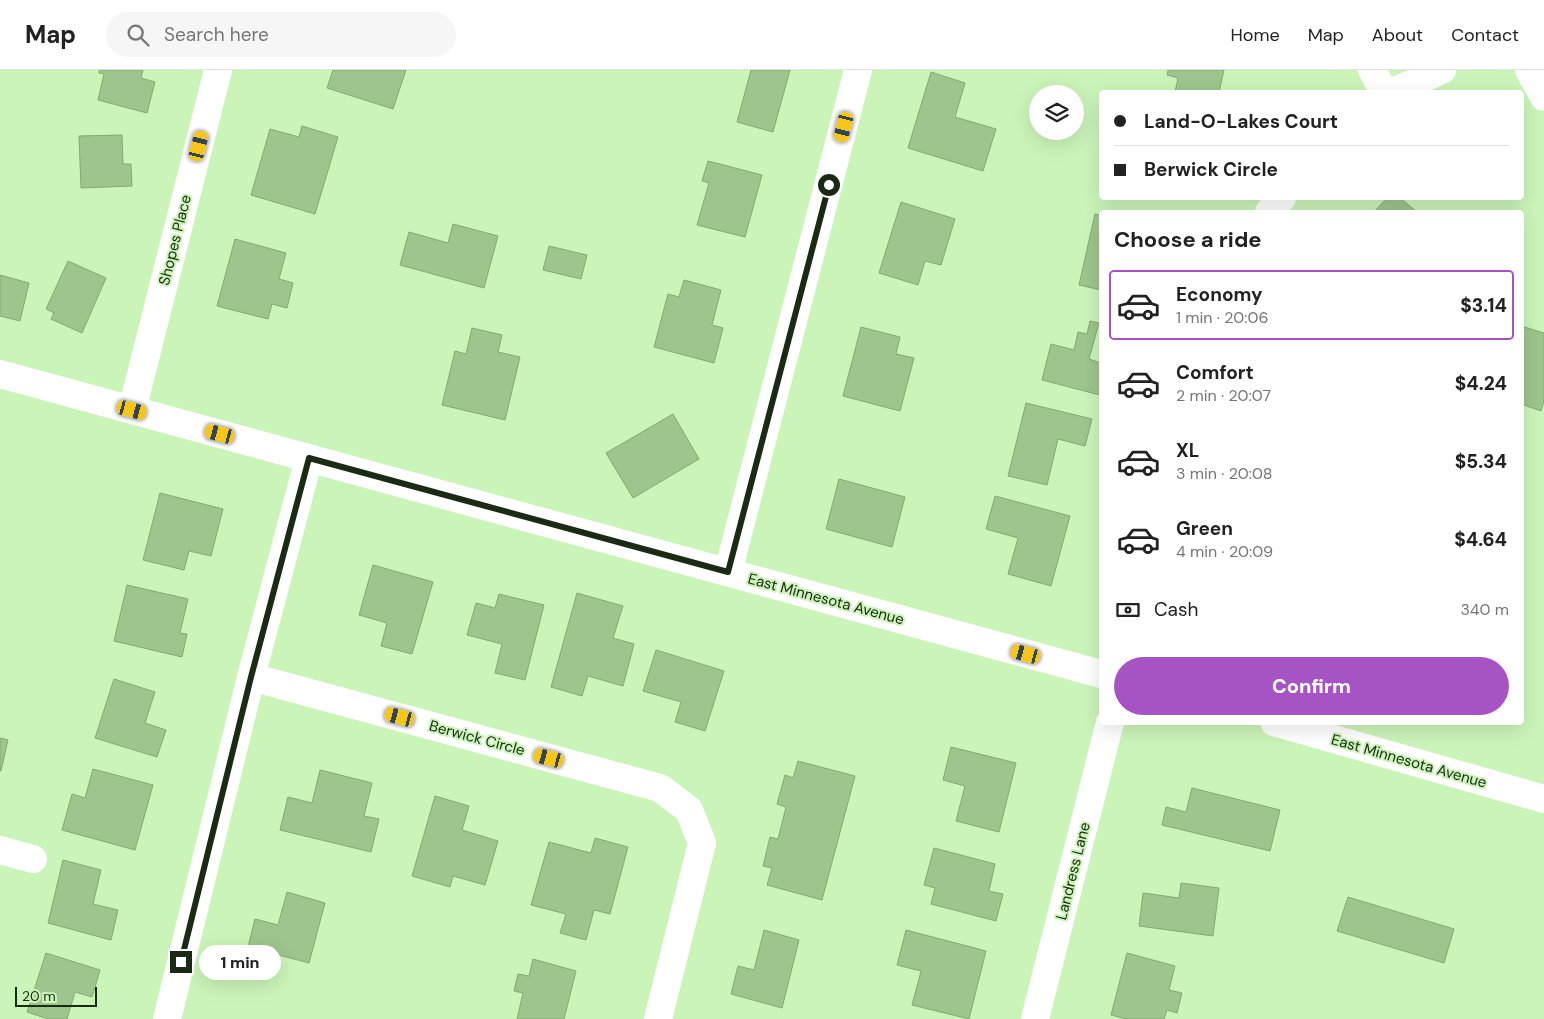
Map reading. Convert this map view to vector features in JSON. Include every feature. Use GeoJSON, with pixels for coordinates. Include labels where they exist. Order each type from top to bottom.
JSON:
{"type":"FeatureCollection","features":[{"type":"Feature","properties":{"kind":"street","name":"Shopes Place"},"geometry":{"type":"LineString","coordinates":[[132,410],[218,70]]}},
{"type":"Feature","properties":{"kind":"street"},"geometry":{"type":"LineString","coordinates":[[728,572],[858,70]]}},
{"type":"Feature","properties":{"kind":"street"},"geometry":{"type":"LineString","coordinates":[[1372,70],[1383,90]]}},
{"type":"Feature","properties":{"kind":"street"},"geometry":{"type":"LineString","coordinates":[[1397,90],[1442,70]]}},
{"type":"Feature","properties":{"kind":"street"},"geometry":{"type":"LineString","coordinates":[[1529,70],[1544,97]]}},
{"type":"Feature","properties":{"kind":"street"},"geometry":{"type":"LineString","coordinates":[[1271,210],[1280,200]]}},
{"type":"Feature","properties":{"kind":"street","name":"East Minnesota Avenue"},"geometry":{"type":"LineString","coordinates":[[0,374],[1099,673]]}},
{"type":"Feature","properties":{"kind":"street"},"geometry":{"type":"LineString","coordinates":[[166,1019],[251,677],[309,458]]}},
{"type":"Feature","properties":{"kind":"street","name":"Berwick Circle"},"geometry":{"type":"LineString","coordinates":[[251,677],[660,788],[689,810],[702,843],[658,1019]]}},
{"type":"Feature","properties":{"kind":"street","name":"Landress Lane"},"geometry":{"type":"LineString","coordinates":[[1036,1019],[1109,725]]}},
{"type":"Feature","properties":{"kind":"street","name":"East Minnesota Avenue"},"geometry":{"type":"LineString","coordinates":[[1285,725],[1544,799]]}},
{"type":"Feature","properties":{"kind":"street"},"geometry":{"type":"LineString","coordinates":[[0,850],[34,859]]}},
{"type":"Feature","properties":{"kind":"building"},"geometry":{"type":"Polygon","coordinates":[[[99,70],[143,70],[141,78],[155,82],[147,113],[98,100],[104,74],[99,73],[99,70]]]}},
{"type":"Feature","properties":{"kind":"building"},"geometry":{"type":"Polygon","coordinates":[[[333,70],[406,70],[393,109],[327,88],[333,70]]]}},
{"type":"Feature","properties":{"kind":"building"},"geometry":{"type":"Polygon","coordinates":[[[751,70],[790,70],[773,132],[737,122],[751,70]]]}},
{"type":"Feature","properties":{"kind":"building"},"geometry":{"type":"Polygon","coordinates":[[[1168,70],[1224,70],[1219,90],[1175,90],[1178,78],[1167,75],[1168,70]]]}},
{"type":"Feature","properties":{"kind":"building"},"geometry":{"type":"Polygon","coordinates":[[[931,72],[965,83],[955,117],[996,129],[983,171],[908,148],[931,72]]]}},
{"type":"Feature","properties":{"kind":"building"},"geometry":{"type":"Polygon","coordinates":[[[302,126],[338,137],[315,214],[251,195],[270,129],[299,137],[302,126]]]}},
{"type":"Feature","properties":{"kind":"building"},"geometry":{"type":"Polygon","coordinates":[[[122,135],[123,164],[131,164],[132,186],[81,188],[79,136],[122,135]]]}},
{"type":"Feature","properties":{"kind":"building"},"geometry":{"type":"Polygon","coordinates":[[[708,161],[762,175],[745,237],[697,225],[709,183],[702,181],[708,161]]]}},
{"type":"Feature","properties":{"kind":"building"},"geometry":{"type":"Polygon","coordinates":[[[1385,200],[1402,200],[1415,210],[1376,210],[1385,200]]]}},
{"type":"Feature","properties":{"kind":"building"},"geometry":{"type":"Polygon","coordinates":[[[901,202],[955,219],[941,265],[925,261],[918,285],[879,273],[901,202]]]}},
{"type":"Feature","properties":{"kind":"building"},"geometry":{"type":"Polygon","coordinates":[[[1095,214],[1099,215],[1099,290],[1079,285],[1095,214]]]}},
{"type":"Feature","properties":{"kind":"building"},"geometry":{"type":"Polygon","coordinates":[[[453,224],[498,236],[484,288],[400,265],[409,232],[448,243],[453,224]]]}},
{"type":"Feature","properties":{"kind":"building"},"geometry":{"type":"Polygon","coordinates":[[[235,239],[286,253],[279,279],[293,283],[287,308],[272,304],[268,319],[217,306],[235,239]]]}},
{"type":"Feature","properties":{"kind":"building"},"geometry":{"type":"Polygon","coordinates":[[[549,246],[587,255],[581,279],[543,270],[549,246]]]}},
{"type":"Feature","properties":{"kind":"building"},"geometry":{"type":"Polygon","coordinates":[[[68,261],[106,278],[82,333],[51,319],[54,313],[46,309],[68,261]]]}},
{"type":"Feature","properties":{"kind":"building"},"geometry":{"type":"Polygon","coordinates":[[[0,275],[29,283],[20,321],[0,316],[0,275]]]}},
{"type":"Feature","properties":{"kind":"building"},"geometry":{"type":"Polygon","coordinates":[[[684,280],[721,290],[712,325],[723,328],[714,363],[654,347],[668,294],[679,297],[684,280]]]}},
{"type":"Feature","properties":{"kind":"building"},"geometry":{"type":"Polygon","coordinates":[[[1090,321],[1099,323],[1089,359],[1099,362],[1099,395],[1042,380],[1051,344],[1074,350],[1078,332],[1087,334],[1090,321]]]}},
{"type":"Feature","properties":{"kind":"building"},"geometry":{"type":"Polygon","coordinates":[[[861,327],[900,337],[896,354],[914,358],[900,411],[843,396],[861,327]]]}},
{"type":"Feature","properties":{"kind":"building"},"geometry":{"type":"Polygon","coordinates":[[[1524,327],[1544,333],[1544,401],[1541,411],[1524,405],[1524,327]]]}},
{"type":"Feature","properties":{"kind":"building"},"geometry":{"type":"Polygon","coordinates":[[[472,328],[502,335],[498,352],[520,357],[505,420],[442,405],[455,351],[466,354],[472,328]]]}},
{"type":"Feature","properties":{"kind":"building"},"geometry":{"type":"Polygon","coordinates":[[[1026,403],[1092,419],[1085,446],[1058,439],[1047,485],[1008,476],[1026,403]]]}},
{"type":"Feature","properties":{"kind":"building"},"geometry":{"type":"Polygon","coordinates":[[[673,414],[699,459],[633,498],[606,453],[673,414]]]}},
{"type":"Feature","properties":{"kind":"building"},"geometry":{"type":"Polygon","coordinates":[[[839,479],[905,497],[892,547],[826,529],[839,479]]]}},
{"type":"Feature","properties":{"kind":"building"},"geometry":{"type":"Polygon","coordinates":[[[160,493],[223,509],[211,556],[189,551],[184,570],[143,560],[160,493]]]}},
{"type":"Feature","properties":{"kind":"building"},"geometry":{"type":"Polygon","coordinates":[[[995,496],[1070,516],[1051,586],[1008,574],[1018,538],[986,529],[995,496]]]}},
{"type":"Feature","properties":{"kind":"building"},"geometry":{"type":"Polygon","coordinates":[[[373,565],[433,582],[412,654],[381,646],[387,623],[359,615],[373,565]]]}},
{"type":"Feature","properties":{"kind":"building"},"geometry":{"type":"Polygon","coordinates":[[[127,585],[188,599],[180,633],[187,634],[182,657],[114,641],[127,585]]]}},
{"type":"Feature","properties":{"kind":"building"},"geometry":{"type":"Polygon","coordinates":[[[577,593],[623,606],[613,638],[634,644],[623,686],[588,676],[582,696],[551,687],[577,593]]]}},
{"type":"Feature","properties":{"kind":"building"},"geometry":{"type":"Polygon","coordinates":[[[499,594],[544,605],[525,680],[495,673],[502,644],[467,635],[476,603],[495,608],[499,594]]]}},
{"type":"Feature","properties":{"kind":"building"},"geometry":{"type":"Polygon","coordinates":[[[656,650],[724,671],[705,731],[675,722],[681,702],[643,691],[656,650]]]}},
{"type":"Feature","properties":{"kind":"building"},"geometry":{"type":"Polygon","coordinates":[[[114,679],[155,692],[145,723],[166,730],[157,757],[95,738],[114,679]]]}},
{"type":"Feature","properties":{"kind":"building"},"geometry":{"type":"Polygon","coordinates":[[[0,738],[8,740],[1,771],[0,771],[0,738]]]}},
{"type":"Feature","properties":{"kind":"building"},"geometry":{"type":"Polygon","coordinates":[[[951,747],[1016,763],[999,832],[956,821],[965,786],[943,780],[951,747]]]}},
{"type":"Feature","properties":{"kind":"building"},"geometry":{"type":"Polygon","coordinates":[[[798,761],[855,776],[822,900],[767,885],[772,868],[763,866],[770,837],[778,839],[786,807],[777,804],[785,775],[793,778],[798,761]]]}},
{"type":"Feature","properties":{"kind":"building"},"geometry":{"type":"Polygon","coordinates":[[[93,769],[153,785],[135,850],[62,830],[72,794],[85,798],[93,769]]]}},
{"type":"Feature","properties":{"kind":"building"},"geometry":{"type":"Polygon","coordinates":[[[320,770],[372,783],[364,816],[379,819],[371,852],[280,830],[288,797],[312,803],[320,770]]]}},
{"type":"Feature","properties":{"kind":"building"},"geometry":{"type":"Polygon","coordinates":[[[1192,788],[1280,810],[1270,851],[1162,825],[1166,807],[1186,812],[1192,788]]]}},
{"type":"Feature","properties":{"kind":"building"},"geometry":{"type":"Polygon","coordinates":[[[435,796],[469,806],[462,830],[498,841],[485,885],[453,876],[450,887],[412,876],[435,796]]]}},
{"type":"Feature","properties":{"kind":"building"},"geometry":{"type":"Polygon","coordinates":[[[595,838],[628,847],[610,914],[594,910],[586,940],[560,933],[566,914],[531,905],[549,842],[591,853],[595,838]]]}},
{"type":"Feature","properties":{"kind":"building"},"geometry":{"type":"Polygon","coordinates":[[[934,848],[995,864],[989,891],[1003,894],[996,921],[931,904],[935,888],[924,885],[934,848]]]}},
{"type":"Feature","properties":{"kind":"building"},"geometry":{"type":"Polygon","coordinates":[[[63,860],[101,870],[93,904],[118,910],[111,940],[48,923],[63,860]]]}},
{"type":"Feature","properties":{"kind":"building"},"geometry":{"type":"Polygon","coordinates":[[[1181,883],[1219,888],[1213,936],[1139,926],[1143,893],[1179,898],[1181,883]]]}},
{"type":"Feature","properties":{"kind":"building"},"geometry":{"type":"Polygon","coordinates":[[[287,892],[325,903],[309,963],[248,947],[255,919],[278,925],[287,892]]]}},
{"type":"Feature","properties":{"kind":"building"},"geometry":{"type":"Polygon","coordinates":[[[1348,897],[1454,929],[1444,963],[1337,931],[1348,897]]]}},
{"type":"Feature","properties":{"kind":"building"},"geometry":{"type":"Polygon","coordinates":[[[764,930],[799,940],[782,1008],[731,994],[738,966],[754,970],[764,930]]]}},
{"type":"Feature","properties":{"kind":"building"},"geometry":{"type":"Polygon","coordinates":[[[906,930],[986,951],[969,1019],[912,1005],[921,971],[897,965],[906,930]]]}},
{"type":"Feature","properties":{"kind":"building"},"geometry":{"type":"Polygon","coordinates":[[[46,953],[100,970],[92,997],[75,992],[67,1019],[48,1019],[27,1012],[46,953]]]}},
{"type":"Feature","properties":{"kind":"building"},"geometry":{"type":"Polygon","coordinates":[[[1127,953],[1175,966],[1169,990],[1182,993],[1177,1013],[1167,1010],[1164,1019],[1127,1019],[1111,1015],[1127,953]]]}},
{"type":"Feature","properties":{"kind":"building"},"geometry":{"type":"Polygon","coordinates":[[[533,959],[576,971],[564,1019],[517,1019],[523,993],[514,991],[518,974],[529,976],[533,959]]]}},
{"type":"Feature","properties":{"kind":"route"},"geometry":{"type":"LineString","coordinates":[[181,962],[251,677],[309,458],[728,572],[829,185]]}}]}
